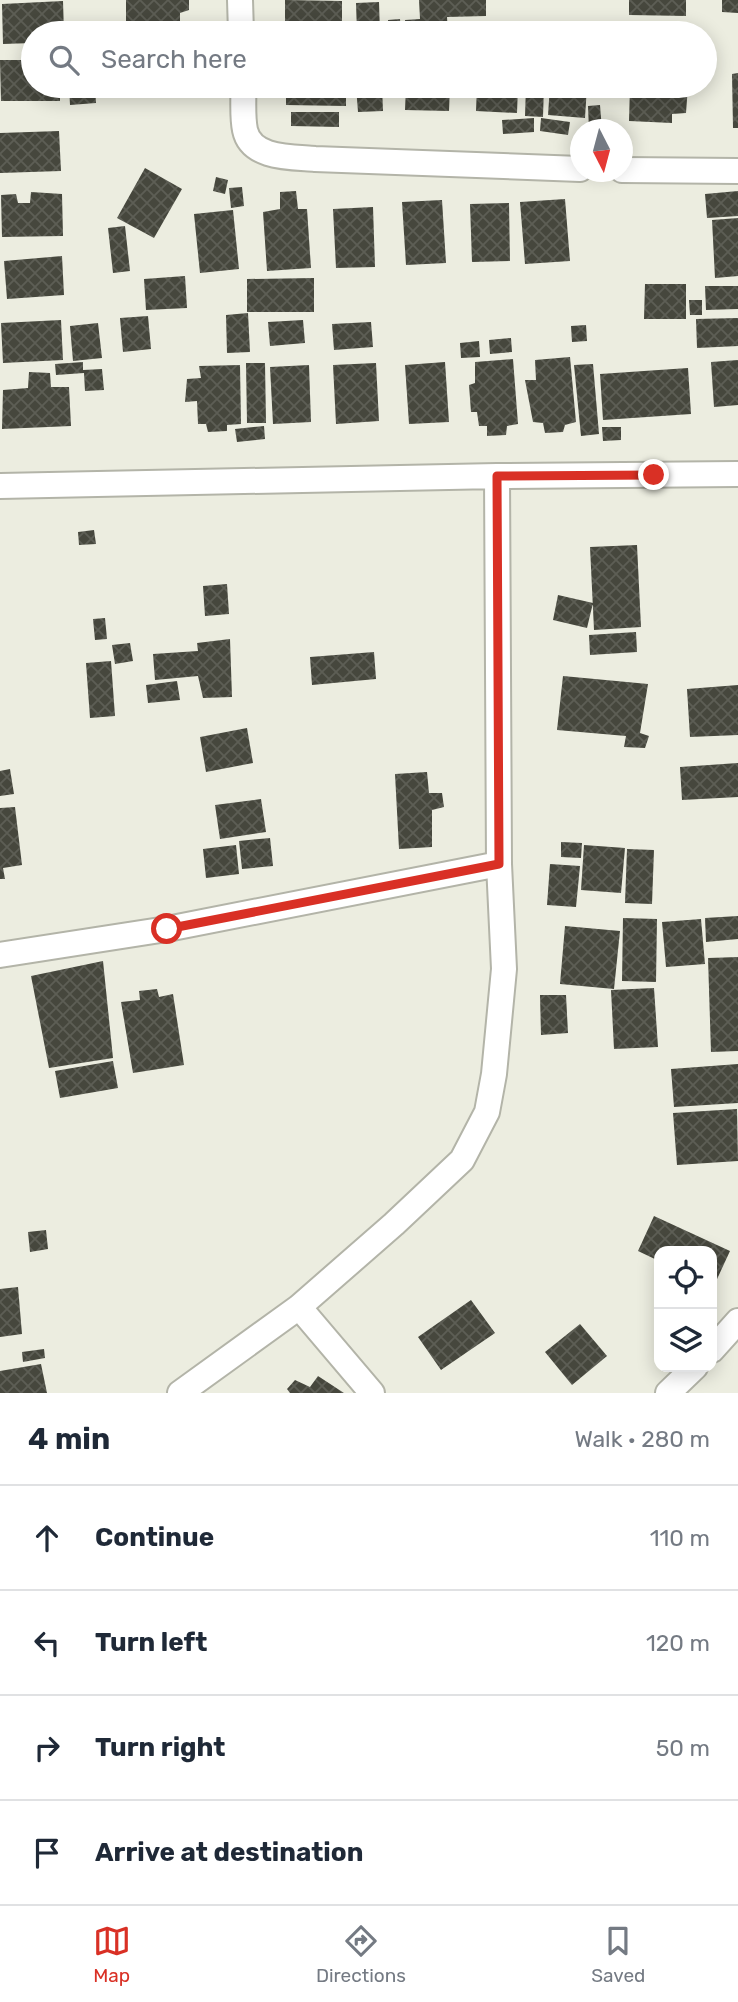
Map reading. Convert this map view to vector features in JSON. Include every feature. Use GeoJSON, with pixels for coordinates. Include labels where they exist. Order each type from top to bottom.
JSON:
{"type":"FeatureCollection","features":[{"type":"Feature","properties":{"kind":"street"},"geometry":{"type":"LineString","coordinates":[[240,0],[241,21]]}},
{"type":"Feature","properties":{"kind":"street"},"geometry":{"type":"LineString","coordinates":[[244,98],[245,132],[255,146],[272,154],[315,159],[570,169]]}},
{"type":"Feature","properties":{"kind":"street"},"geometry":{"type":"LineString","coordinates":[[633,170],[738,171]]}},
{"type":"Feature","properties":{"kind":"street"},"geometry":{"type":"LineString","coordinates":[[0,486],[738,474]]}},
{"type":"Feature","properties":{"kind":"street"},"geometry":{"type":"LineString","coordinates":[[180,1393],[299,1307],[462,1160],[487,1112],[494,1074],[504,969],[499,864],[497,476]]}},
{"type":"Feature","properties":{"kind":"street"},"geometry":{"type":"LineString","coordinates":[[0,955],[167,929],[499,864]]}},
{"type":"Feature","properties":{"kind":"street"},"geometry":{"type":"LineString","coordinates":[[299,1307],[372,1393]]}},
{"type":"Feature","properties":{"kind":"street"},"geometry":{"type":"LineString","coordinates":[[717,1344],[738,1321]]}},
{"type":"Feature","properties":{"kind":"street"},"geometry":{"type":"LineString","coordinates":[[667,1393],[690,1372]]}},
{"type":"Feature","properties":{"kind":"building"},"geometry":{"type":"Polygon","coordinates":[[[126,0],[189,0],[189,10],[180,13],[180,21],[126,21],[126,0]]]}},
{"type":"Feature","properties":{"kind":"building"},"geometry":{"type":"Polygon","coordinates":[[[285,0],[342,1],[342,21],[285,21],[285,0]]]}},
{"type":"Feature","properties":{"kind":"building"},"geometry":{"type":"Polygon","coordinates":[[[419,0],[486,0],[486,16],[447,17],[447,21],[405,21],[420,19],[419,0]]]}},
{"type":"Feature","properties":{"kind":"building"},"geometry":{"type":"Polygon","coordinates":[[[629,0],[686,0],[686,16],[629,15],[629,0]]]}},
{"type":"Feature","properties":{"kind":"building"},"geometry":{"type":"Polygon","coordinates":[[[722,0],[738,0],[738,13],[722,12],[722,0]]]}},
{"type":"Feature","properties":{"kind":"building"},"geometry":{"type":"Polygon","coordinates":[[[63,1],[64,21],[21,21],[21,43],[3,44],[2,4],[63,1]]]}},
{"type":"Feature","properties":{"kind":"building"},"geometry":{"type":"Polygon","coordinates":[[[379,2],[380,21],[357,21],[356,3],[379,2]]]}},
{"type":"Feature","properties":{"kind":"building"},"geometry":{"type":"Polygon","coordinates":[[[0,60],[21,60],[21,98],[60,98],[60,101],[1,101],[0,60]]]}},
{"type":"Feature","properties":{"kind":"building"},"geometry":{"type":"Polygon","coordinates":[[[738,73],[738,128],[733,128],[732,74],[738,73]]]}},
{"type":"Feature","properties":{"kind":"building"},"geometry":{"type":"Polygon","coordinates":[[[70,98],[96,98],[96,103],[70,105],[70,98]]]}},
{"type":"Feature","properties":{"kind":"building"},"geometry":{"type":"Polygon","coordinates":[[[286,98],[346,98],[346,106],[286,105],[286,98]]]}},
{"type":"Feature","properties":{"kind":"building"},"geometry":{"type":"Polygon","coordinates":[[[357,98],[382,98],[383,111],[358,112],[357,98]]]}},
{"type":"Feature","properties":{"kind":"building"},"geometry":{"type":"Polygon","coordinates":[[[406,98],[450,98],[449,111],[405,110],[406,98]]]}},
{"type":"Feature","properties":{"kind":"building"},"geometry":{"type":"Polygon","coordinates":[[[477,98],[518,98],[517,113],[476,111],[477,98]]]}},
{"type":"Feature","properties":{"kind":"building"},"geometry":{"type":"Polygon","coordinates":[[[526,98],[544,98],[543,117],[525,116],[526,98]]]}},
{"type":"Feature","properties":{"kind":"building"},"geometry":{"type":"Polygon","coordinates":[[[549,98],[586,98],[585,118],[548,115],[549,98]]]}},
{"type":"Feature","properties":{"kind":"building"},"geometry":{"type":"Polygon","coordinates":[[[630,98],[687,98],[686,113],[672,114],[672,123],[629,119],[630,98]]]}},
{"type":"Feature","properties":{"kind":"building"},"geometry":{"type":"Polygon","coordinates":[[[600,105],[601,119],[589,119],[588,106],[600,105]]]}},
{"type":"Feature","properties":{"kind":"building"},"geometry":{"type":"Polygon","coordinates":[[[291,112],[339,112],[339,127],[291,126],[291,112]]]}},
{"type":"Feature","properties":{"kind":"building"},"geometry":{"type":"Polygon","coordinates":[[[534,118],[534,132],[503,134],[502,120],[534,118]]]}},
{"type":"Feature","properties":{"kind":"building"},"geometry":{"type":"Polygon","coordinates":[[[541,118],[570,122],[568,135],[540,131],[541,118]]]}},
{"type":"Feature","properties":{"kind":"building"},"geometry":{"type":"Polygon","coordinates":[[[59,131],[61,171],[0,173],[0,133],[59,131]]]}},
{"type":"Feature","properties":{"kind":"building"},"geometry":{"type":"Polygon","coordinates":[[[145,168],[182,189],[154,238],[117,218],[145,168]]]}},
{"type":"Feature","properties":{"kind":"building"},"geometry":{"type":"Polygon","coordinates":[[[216,177],[228,180],[225,194],[213,191],[216,177]]]}},
{"type":"Feature","properties":{"kind":"building"},"geometry":{"type":"Polygon","coordinates":[[[242,187],[244,206],[231,208],[229,188],[242,187]]]}},
{"type":"Feature","properties":{"kind":"building"},"geometry":{"type":"Polygon","coordinates":[[[296,191],[298,209],[307,209],[311,268],[267,271],[263,212],[280,209],[280,192],[296,191]]]}},
{"type":"Feature","properties":{"kind":"building"},"geometry":{"type":"Polygon","coordinates":[[[738,191],[738,216],[707,218],[705,194],[738,191]]]}},
{"type":"Feature","properties":{"kind":"building"},"geometry":{"type":"Polygon","coordinates":[[[31,192],[62,194],[63,236],[2,237],[1,195],[16,194],[18,203],[30,203],[31,192]]]}},
{"type":"Feature","properties":{"kind":"building"},"geometry":{"type":"Polygon","coordinates":[[[565,199],[570,261],[525,264],[520,202],[565,199]]]}},
{"type":"Feature","properties":{"kind":"building"},"geometry":{"type":"Polygon","coordinates":[[[442,200],[446,263],[406,265],[402,202],[442,200]]]}},
{"type":"Feature","properties":{"kind":"building"},"geometry":{"type":"Polygon","coordinates":[[[509,203],[510,261],[472,262],[470,204],[509,203]]]}},
{"type":"Feature","properties":{"kind":"building"},"geometry":{"type":"Polygon","coordinates":[[[373,207],[375,267],[336,268],[333,209],[373,207]]]}},
{"type":"Feature","properties":{"kind":"building"},"geometry":{"type":"Polygon","coordinates":[[[233,210],[239,269],[200,273],[194,214],[233,210]]]}},
{"type":"Feature","properties":{"kind":"building"},"geometry":{"type":"Polygon","coordinates":[[[738,218],[738,276],[715,278],[712,220],[738,218]]]}},
{"type":"Feature","properties":{"kind":"building"},"geometry":{"type":"Polygon","coordinates":[[[125,226],[130,271],[113,273],[108,228],[125,226]]]}},
{"type":"Feature","properties":{"kind":"building"},"geometry":{"type":"Polygon","coordinates":[[[62,256],[64,295],[7,299],[4,261],[62,256]]]}},
{"type":"Feature","properties":{"kind":"building"},"geometry":{"type":"Polygon","coordinates":[[[185,276],[187,308],[146,310],[144,279],[185,276]]]}},
{"type":"Feature","properties":{"kind":"building"},"geometry":{"type":"Polygon","coordinates":[[[314,278],[314,312],[247,312],[247,279],[314,278]]]}},
{"type":"Feature","properties":{"kind":"building"},"geometry":{"type":"Polygon","coordinates":[[[645,284],[686,284],[686,319],[644,319],[645,284]]]}},
{"type":"Feature","properties":{"kind":"building"},"geometry":{"type":"Polygon","coordinates":[[[705,286],[738,286],[738,309],[706,310],[705,286]]]}},
{"type":"Feature","properties":{"kind":"building"},"geometry":{"type":"Polygon","coordinates":[[[689,300],[702,300],[702,315],[690,315],[689,300]]]}},
{"type":"Feature","properties":{"kind":"building"},"geometry":{"type":"Polygon","coordinates":[[[248,313],[250,352],[227,353],[226,315],[248,313]]]}},
{"type":"Feature","properties":{"kind":"building"},"geometry":{"type":"Polygon","coordinates":[[[148,316],[151,349],[123,352],[120,318],[148,316]]]}},
{"type":"Feature","properties":{"kind":"building"},"geometry":{"type":"Polygon","coordinates":[[[738,318],[738,346],[697,348],[696,319],[738,318]]]}},
{"type":"Feature","properties":{"kind":"building"},"geometry":{"type":"Polygon","coordinates":[[[61,320],[63,360],[3,363],[1,323],[61,320]]]}},
{"type":"Feature","properties":{"kind":"building"},"geometry":{"type":"Polygon","coordinates":[[[303,320],[305,343],[270,346],[268,322],[303,320]]]}},
{"type":"Feature","properties":{"kind":"building"},"geometry":{"type":"Polygon","coordinates":[[[371,322],[373,347],[334,350],[332,324],[371,322]]]}},
{"type":"Feature","properties":{"kind":"building"},"geometry":{"type":"Polygon","coordinates":[[[98,323],[102,358],[73,361],[70,326],[98,323]]]}},
{"type":"Feature","properties":{"kind":"building"},"geometry":{"type":"Polygon","coordinates":[[[586,325],[587,341],[572,342],[571,326],[586,325]]]}},
{"type":"Feature","properties":{"kind":"building"},"geometry":{"type":"Polygon","coordinates":[[[511,338],[512,352],[490,354],[489,340],[511,338]]]}},
{"type":"Feature","properties":{"kind":"building"},"geometry":{"type":"Polygon","coordinates":[[[479,341],[480,357],[461,358],[460,343],[479,341]]]}},
{"type":"Feature","properties":{"kind":"building"},"geometry":{"type":"Polygon","coordinates":[[[570,357],[576,422],[565,425],[563,432],[545,433],[543,423],[533,422],[525,380],[536,380],[535,360],[570,357]]]}},
{"type":"Feature","properties":{"kind":"building"},"geometry":{"type":"Polygon","coordinates":[[[513,359],[518,424],[507,426],[506,435],[487,436],[487,426],[479,426],[477,412],[471,412],[469,385],[475,383],[475,362],[513,359]]]}},
{"type":"Feature","properties":{"kind":"building"},"geometry":{"type":"Polygon","coordinates":[[[738,360],[738,405],[714,407],[711,362],[738,360]]]}},
{"type":"Feature","properties":{"kind":"building"},"geometry":{"type":"Polygon","coordinates":[[[83,362],[83,370],[102,369],[104,390],[85,391],[84,373],[56,375],[55,364],[83,362]]]}},
{"type":"Feature","properties":{"kind":"building"},"geometry":{"type":"Polygon","coordinates":[[[445,362],[449,422],[409,424],[405,365],[445,362]]]}},
{"type":"Feature","properties":{"kind":"building"},"geometry":{"type":"Polygon","coordinates":[[[246,363],[265,363],[266,423],[247,423],[246,363]]]}},
{"type":"Feature","properties":{"kind":"building"},"geometry":{"type":"Polygon","coordinates":[[[376,363],[379,421],[336,424],[333,365],[376,363]]]}},
{"type":"Feature","properties":{"kind":"building"},"geometry":{"type":"Polygon","coordinates":[[[593,364],[599,434],[581,436],[574,365],[593,364]]]}},
{"type":"Feature","properties":{"kind":"building"},"geometry":{"type":"Polygon","coordinates":[[[240,365],[241,424],[227,425],[227,431],[208,432],[206,424],[198,424],[197,401],[185,402],[187,379],[201,378],[199,366],[240,365]]]}},
{"type":"Feature","properties":{"kind":"building"},"geometry":{"type":"Polygon","coordinates":[[[309,365],[311,422],[273,424],[270,367],[309,365]]]}},
{"type":"Feature","properties":{"kind":"building"},"geometry":{"type":"Polygon","coordinates":[[[688,368],[691,414],[603,420],[600,374],[688,368]]]}},
{"type":"Feature","properties":{"kind":"building"},"geometry":{"type":"Polygon","coordinates":[[[29,372],[50,373],[51,387],[69,387],[71,426],[2,429],[3,390],[28,388],[29,372]]]}},
{"type":"Feature","properties":{"kind":"building"},"geometry":{"type":"Polygon","coordinates":[[[264,426],[265,439],[237,442],[235,429],[264,426]]]}},
{"type":"Feature","properties":{"kind":"building"},"geometry":{"type":"Polygon","coordinates":[[[602,427],[621,427],[621,440],[603,441],[602,427]]]}},
{"type":"Feature","properties":{"kind":"building"},"geometry":{"type":"Polygon","coordinates":[[[94,530],[96,544],[79,545],[78,532],[94,530]]]}},
{"type":"Feature","properties":{"kind":"building"},"geometry":{"type":"Polygon","coordinates":[[[637,545],[641,627],[594,630],[590,547],[637,545]]]}},
{"type":"Feature","properties":{"kind":"building"},"geometry":{"type":"Polygon","coordinates":[[[227,584],[229,614],[205,616],[203,586],[227,584]]]}},
{"type":"Feature","properties":{"kind":"building"},"geometry":{"type":"Polygon","coordinates":[[[558,595],[593,603],[587,628],[553,620],[558,595]]]}},
{"type":"Feature","properties":{"kind":"building"},"geometry":{"type":"Polygon","coordinates":[[[105,618],[107,639],[95,640],[93,619],[105,618]]]}},
{"type":"Feature","properties":{"kind":"building"},"geometry":{"type":"Polygon","coordinates":[[[636,632],[637,652],[590,655],[589,635],[636,632]]]}},
{"type":"Feature","properties":{"kind":"building"},"geometry":{"type":"Polygon","coordinates":[[[230,639],[232,697],[203,698],[198,676],[155,680],[153,654],[198,651],[197,643],[230,639]]]}},
{"type":"Feature","properties":{"kind":"building"},"geometry":{"type":"Polygon","coordinates":[[[130,643],[133,661],[115,664],[112,645],[130,643]]]}},
{"type":"Feature","properties":{"kind":"building"},"geometry":{"type":"Polygon","coordinates":[[[374,652],[376,679],[312,685],[310,657],[374,652]]]}},
{"type":"Feature","properties":{"kind":"building"},"geometry":{"type":"Polygon","coordinates":[[[111,661],[115,716],[90,718],[86,663],[111,661]]]}},
{"type":"Feature","properties":{"kind":"building"},"geometry":{"type":"Polygon","coordinates":[[[563,676],[648,684],[640,733],[649,736],[645,748],[624,747],[626,736],[557,730],[563,676]]]}},
{"type":"Feature","properties":{"kind":"building"},"geometry":{"type":"Polygon","coordinates":[[[177,681],[180,700],[148,703],[146,685],[177,681]]]}},
{"type":"Feature","properties":{"kind":"building"},"geometry":{"type":"Polygon","coordinates":[[[738,685],[738,735],[690,737],[687,689],[738,685]]]}},
{"type":"Feature","properties":{"kind":"building"},"geometry":{"type":"Polygon","coordinates":[[[247,728],[253,763],[206,772],[200,737],[247,728]]]}},
{"type":"Feature","properties":{"kind":"building"},"geometry":{"type":"Polygon","coordinates":[[[738,763],[738,797],[682,800],[680,767],[738,763]]]}},
{"type":"Feature","properties":{"kind":"building"},"geometry":{"type":"Polygon","coordinates":[[[10,769],[14,794],[0,796],[0,771],[10,769]]]}},
{"type":"Feature","properties":{"kind":"building"},"geometry":{"type":"Polygon","coordinates":[[[427,772],[429,793],[442,793],[444,807],[432,810],[432,847],[399,849],[395,774],[427,772]]]}},
{"type":"Feature","properties":{"kind":"building"},"geometry":{"type":"Polygon","coordinates":[[[261,799],[266,832],[220,839],[215,805],[261,799]]]}},
{"type":"Feature","properties":{"kind":"building"},"geometry":{"type":"Polygon","coordinates":[[[15,807],[22,865],[3,868],[5,879],[0,879],[0,808],[15,807]]]}},
{"type":"Feature","properties":{"kind":"building"},"geometry":{"type":"Polygon","coordinates":[[[270,838],[273,866],[242,869],[239,841],[270,838]]]}},
{"type":"Feature","properties":{"kind":"building"},"geometry":{"type":"Polygon","coordinates":[[[561,842],[582,843],[581,858],[561,857],[561,842]]]}},
{"type":"Feature","properties":{"kind":"building"},"geometry":{"type":"Polygon","coordinates":[[[236,845],[239,874],[206,878],[203,849],[236,845]]]}},
{"type":"Feature","properties":{"kind":"building"},"geometry":{"type":"Polygon","coordinates":[[[584,845],[625,848],[621,893],[581,890],[584,845]]]}},
{"type":"Feature","properties":{"kind":"building"},"geometry":{"type":"Polygon","coordinates":[[[627,849],[654,850],[652,904],[625,903],[627,849]]]}},
{"type":"Feature","properties":{"kind":"building"},"geometry":{"type":"Polygon","coordinates":[[[550,864],[580,866],[576,907],[547,905],[550,864]]]}},
{"type":"Feature","properties":{"kind":"building"},"geometry":{"type":"Polygon","coordinates":[[[738,916],[738,939],[706,942],[705,918],[738,916]]]}},
{"type":"Feature","properties":{"kind":"building"},"geometry":{"type":"Polygon","coordinates":[[[623,918],[657,919],[656,982],[622,981],[623,918]]]}},
{"type":"Feature","properties":{"kind":"building"},"geometry":{"type":"Polygon","coordinates":[[[701,919],[705,964],[666,967],[662,922],[701,919]]]}},
{"type":"Feature","properties":{"kind":"building"},"geometry":{"type":"Polygon","coordinates":[[[565,926],[620,931],[614,989],[560,984],[565,926]]]}},
{"type":"Feature","properties":{"kind":"building"},"geometry":{"type":"Polygon","coordinates":[[[738,957],[738,1051],[711,1052],[708,958],[738,957]]]}},
{"type":"Feature","properties":{"kind":"building"},"geometry":{"type":"Polygon","coordinates":[[[103,961],[113,1058],[49,1068],[31,976],[103,961]]]}},
{"type":"Feature","properties":{"kind":"building"},"geometry":{"type":"Polygon","coordinates":[[[654,988],[658,1047],[614,1049],[611,990],[654,988]]]}},
{"type":"Feature","properties":{"kind":"building"},"geometry":{"type":"Polygon","coordinates":[[[157,989],[159,997],[173,994],[184,1065],[133,1073],[121,1002],[140,1000],[139,991],[157,989]]]}},
{"type":"Feature","properties":{"kind":"building"},"geometry":{"type":"Polygon","coordinates":[[[540,995],[566,995],[568,1033],[541,1035],[540,995]]]}},
{"type":"Feature","properties":{"kind":"building"},"geometry":{"type":"Polygon","coordinates":[[[113,1061],[118,1088],[60,1098],[55,1071],[113,1061]]]}},
{"type":"Feature","properties":{"kind":"building"},"geometry":{"type":"Polygon","coordinates":[[[738,1064],[738,1103],[674,1107],[671,1069],[738,1064]]]}},
{"type":"Feature","properties":{"kind":"building"},"geometry":{"type":"Polygon","coordinates":[[[737,1109],[738,1161],[677,1165],[673,1113],[737,1109]]]}},
{"type":"Feature","properties":{"kind":"building"},"geometry":{"type":"Polygon","coordinates":[[[654,1216],[730,1251],[717,1279],[717,1246],[654,1246],[654,1259],[638,1251],[654,1216]]]}},
{"type":"Feature","properties":{"kind":"building"},"geometry":{"type":"Polygon","coordinates":[[[46,1230],[48,1249],[30,1252],[28,1232],[46,1230]]]}},
{"type":"Feature","properties":{"kind":"building"},"geometry":{"type":"Polygon","coordinates":[[[18,1287],[22,1334],[0,1337],[0,1289],[18,1287]]]}},
{"type":"Feature","properties":{"kind":"building"},"geometry":{"type":"Polygon","coordinates":[[[471,1300],[495,1333],[441,1370],[418,1337],[471,1300]]]}},
{"type":"Feature","properties":{"kind":"building"},"geometry":{"type":"Polygon","coordinates":[[[580,1324],[607,1356],[572,1385],[545,1352],[580,1324]]]}},
{"type":"Feature","properties":{"kind":"building"},"geometry":{"type":"Polygon","coordinates":[[[44,1349],[45,1358],[23,1362],[22,1352],[44,1349]]]}},
{"type":"Feature","properties":{"kind":"building"},"geometry":{"type":"Polygon","coordinates":[[[41,1364],[47,1393],[0,1393],[0,1371],[41,1364]]]}},
{"type":"Feature","properties":{"kind":"building"},"geometry":{"type":"Polygon","coordinates":[[[318,1376],[344,1393],[290,1393],[287,1389],[295,1380],[310,1387],[318,1376]]]}},
{"type":"Feature","properties":{"kind":"route"},"geometry":{"type":"LineString","coordinates":[[167,929],[499,864],[497,476],[654,475]]}}]}
